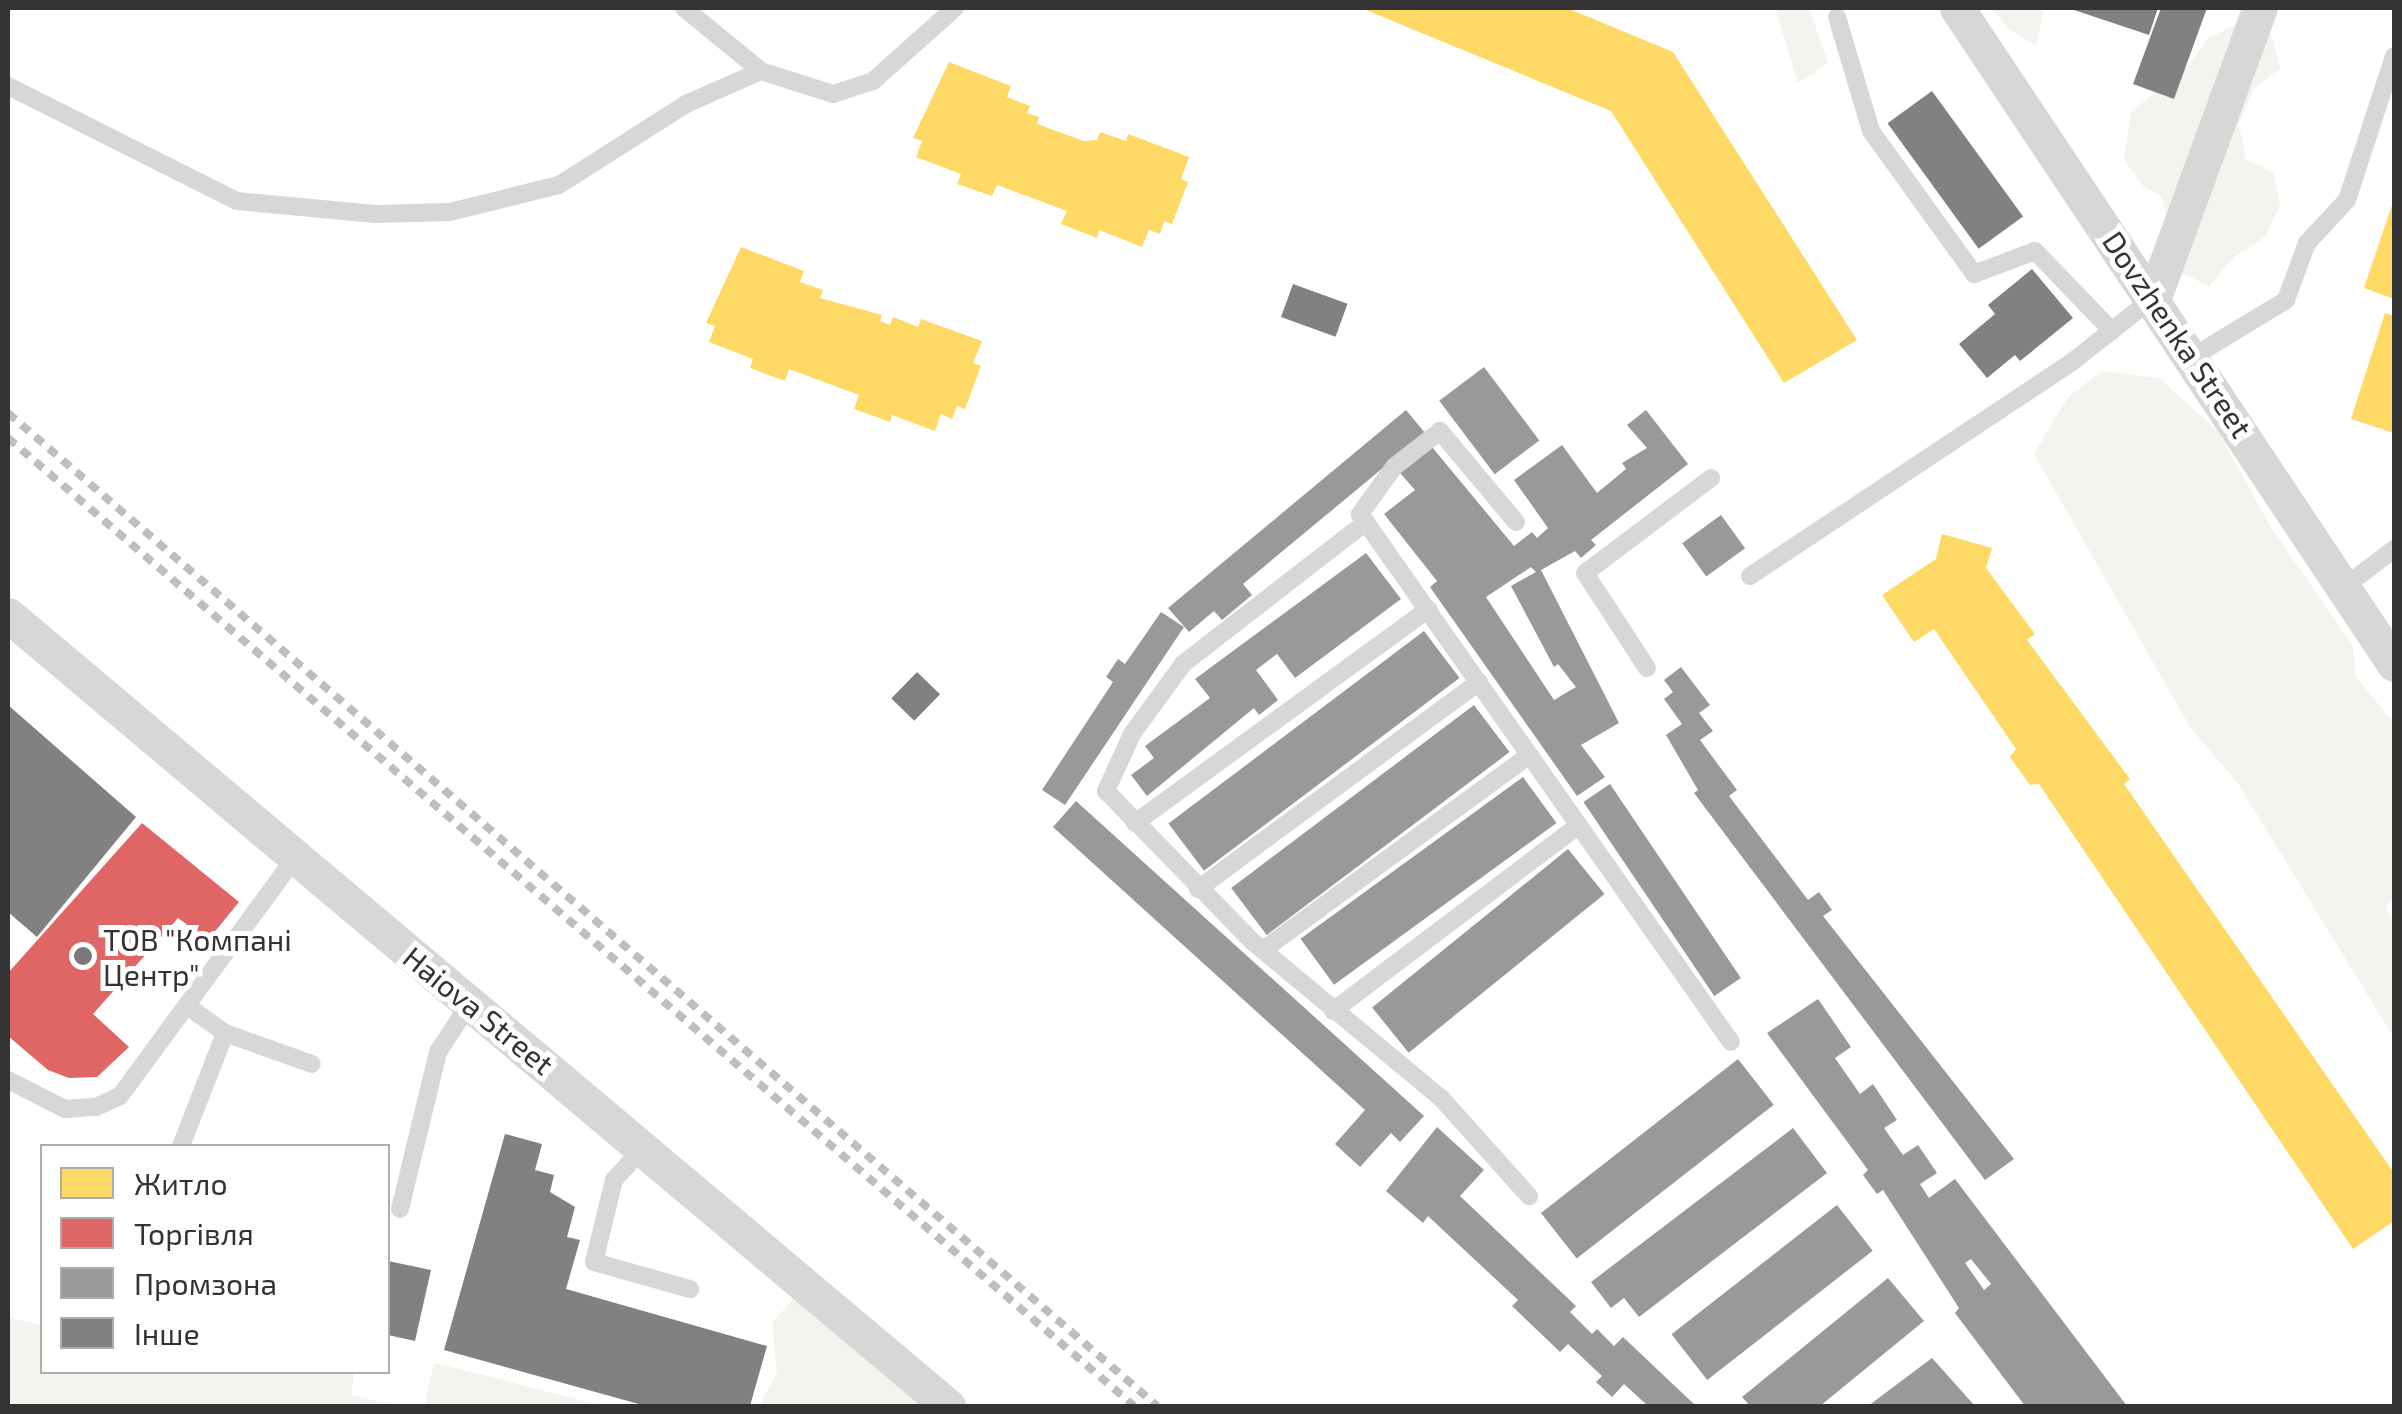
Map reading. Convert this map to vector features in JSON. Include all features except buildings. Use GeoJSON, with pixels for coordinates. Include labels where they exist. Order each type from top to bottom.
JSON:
{"type":"FeatureCollection","features":[{"type":"Feature","properties":{"kind":"street","name":"Dovzhenka Street"},"geometry":{"type":"LineString","coordinates":[[1956,8],[2194,356],[2394,664]]}},
{"type":"Feature","properties":{"kind":"street"},"geometry":{"type":"LineString","coordinates":[[2154,297],[2260,8]]}},
{"type":"Feature","properties":{"kind":"street","name":"Haiova Street"},"geometry":{"type":"LineString","coordinates":[[8,615],[294,859],[644,1146],[948,1406]]}},
{"type":"Feature","properties":{"kind":"lane"},"geometry":{"type":"LineString","coordinates":[[684,8],[761,71],[834,94],[873,80],[955,8]]}},
{"type":"Feature","properties":{"kind":"lane"},"geometry":{"type":"LineString","coordinates":[[1837,17],[1871,131],[1974,274],[2034,250],[2112,331]]}},
{"type":"Feature","properties":{"kind":"lane"},"geometry":{"type":"LineString","coordinates":[[2194,356],[2286,300],[2307,243],[2347,200],[2394,56]]}},
{"type":"Feature","properties":{"kind":"lane"},"geometry":{"type":"LineString","coordinates":[[8,86],[237,200],[375,214],[450,212],[559,185],[686,104],[761,71]]}},
{"type":"Feature","properties":{"kind":"lane"},"geometry":{"type":"LineString","coordinates":[[1750,576],[2112,331],[2154,297]]}},
{"type":"Feature","properties":{"kind":"lane"},"geometry":{"type":"LineString","coordinates":[[1516,522],[1440,432],[1394,468],[1360,514],[1576,827],[1731,1042]]}},
{"type":"Feature","properties":{"kind":"lane"},"geometry":{"type":"LineString","coordinates":[[1647,668],[1585,573],[1711,478]]}},
{"type":"Feature","properties":{"kind":"lane"},"geometry":{"type":"LineString","coordinates":[[1366,522],[1183,664],[1132,734],[1106,792],[1198,889],[1263,950],[1441,1098],[1529,1196]]}},
{"type":"Feature","properties":{"kind":"lane"},"geometry":{"type":"LineString","coordinates":[[2344,588],[2394,550]]}},
{"type":"Feature","properties":{"kind":"lane"},"geometry":{"type":"LineString","coordinates":[[1135,822],[1428,609]]}},
{"type":"Feature","properties":{"kind":"lane"},"geometry":{"type":"LineString","coordinates":[[1198,889],[1479,682]]}},
{"type":"Feature","properties":{"kind":"lane"},"geometry":{"type":"LineString","coordinates":[[1263,950],[1528,756]]}},
{"type":"Feature","properties":{"kind":"lane"},"geometry":{"type":"LineString","coordinates":[[1333,1011],[1576,827]]}},
{"type":"Feature","properties":{"kind":"lane"},"geometry":{"type":"LineString","coordinates":[[8,1080],[65,1109],[96,1107],[120,1096],[190,1008],[294,859]]}},
{"type":"Feature","properties":{"kind":"lane"},"geometry":{"type":"LineString","coordinates":[[400,1209],[438,1052],[470,1003]]}},
{"type":"Feature","properties":{"kind":"lane"},"geometry":{"type":"LineString","coordinates":[[190,1008],[224,1033],[312,1064]]}},
{"type":"Feature","properties":{"kind":"lane"},"geometry":{"type":"LineString","coordinates":[[182,1144],[224,1033]]}},
{"type":"Feature","properties":{"kind":"lane"},"geometry":{"type":"LineString","coordinates":[[644,1146],[614,1180],[594,1262],[690,1289]]}},
{"type":"Feature","properties":{"kind":"shaded area"},"geometry":{"type":"Polygon","coordinates":[[[1775,8],[1809,8],[1828,63],[1798,83],[1775,8]]]}},
{"type":"Feature","properties":{"kind":"shaded area"},"geometry":{"type":"Polygon","coordinates":[[[1991,8],[2044,8],[2036,46],[2008,28],[1991,8]]]}},
{"type":"Feature","properties":{"kind":"shaded area"},"geometry":{"type":"Polygon","coordinates":[[[2245,21],[2272,37],[2280,68],[2253,90],[2239,123],[2246,159],[2274,173],[2280,206],[2265,237],[2234,257],[2209,286],[2181,273],[2161,195],[2144,187],[2124,160],[2131,112],[2189,65],[2209,37],[2245,21]]]}},
{"type":"Feature","properties":{"kind":"shaded area"},"geometry":{"type":"Polygon","coordinates":[[[2102,371],[2159,378],[2218,431],[2270,526],[2353,646],[2356,677],[2394,723],[2394,896],[2386,907],[2394,924],[2394,1038],[2239,785],[2190,727],[2034,454],[2068,397],[2102,371]]]}},
{"type":"Feature","properties":{"kind":"shaded area"},"geometry":{"type":"Polygon","coordinates":[[[801,1290],[950,1406],[759,1406],[777,1373],[772,1323],[801,1290]]]}},
{"type":"Feature","properties":{"kind":"shaded area"},"geometry":{"type":"Polygon","coordinates":[[[8,1317],[40,1325],[40,1374],[355,1374],[351,1395],[401,1406],[8,1406],[8,1317]]]}},
{"type":"Feature","properties":{"kind":"shaded area"},"geometry":{"type":"Polygon","coordinates":[[[434,1363],[492,1377],[602,1406],[424,1406],[434,1363]]]}},
{"type":"Feature","properties":{"kind":"railway"},"geometry":{"type":"LineString","coordinates":[[8,413],[1157,1406]]}},
{"type":"Feature","properties":{"kind":"railway"},"geometry":{"type":"LineString","coordinates":[[8,438],[1134,1406]]}},
{"type":"Feature","properties":{"kind":"place","name":"ТОВ \"Компані Центр\""},"geometry":{"type":"Point","coordinates":[83,956]}}]}
